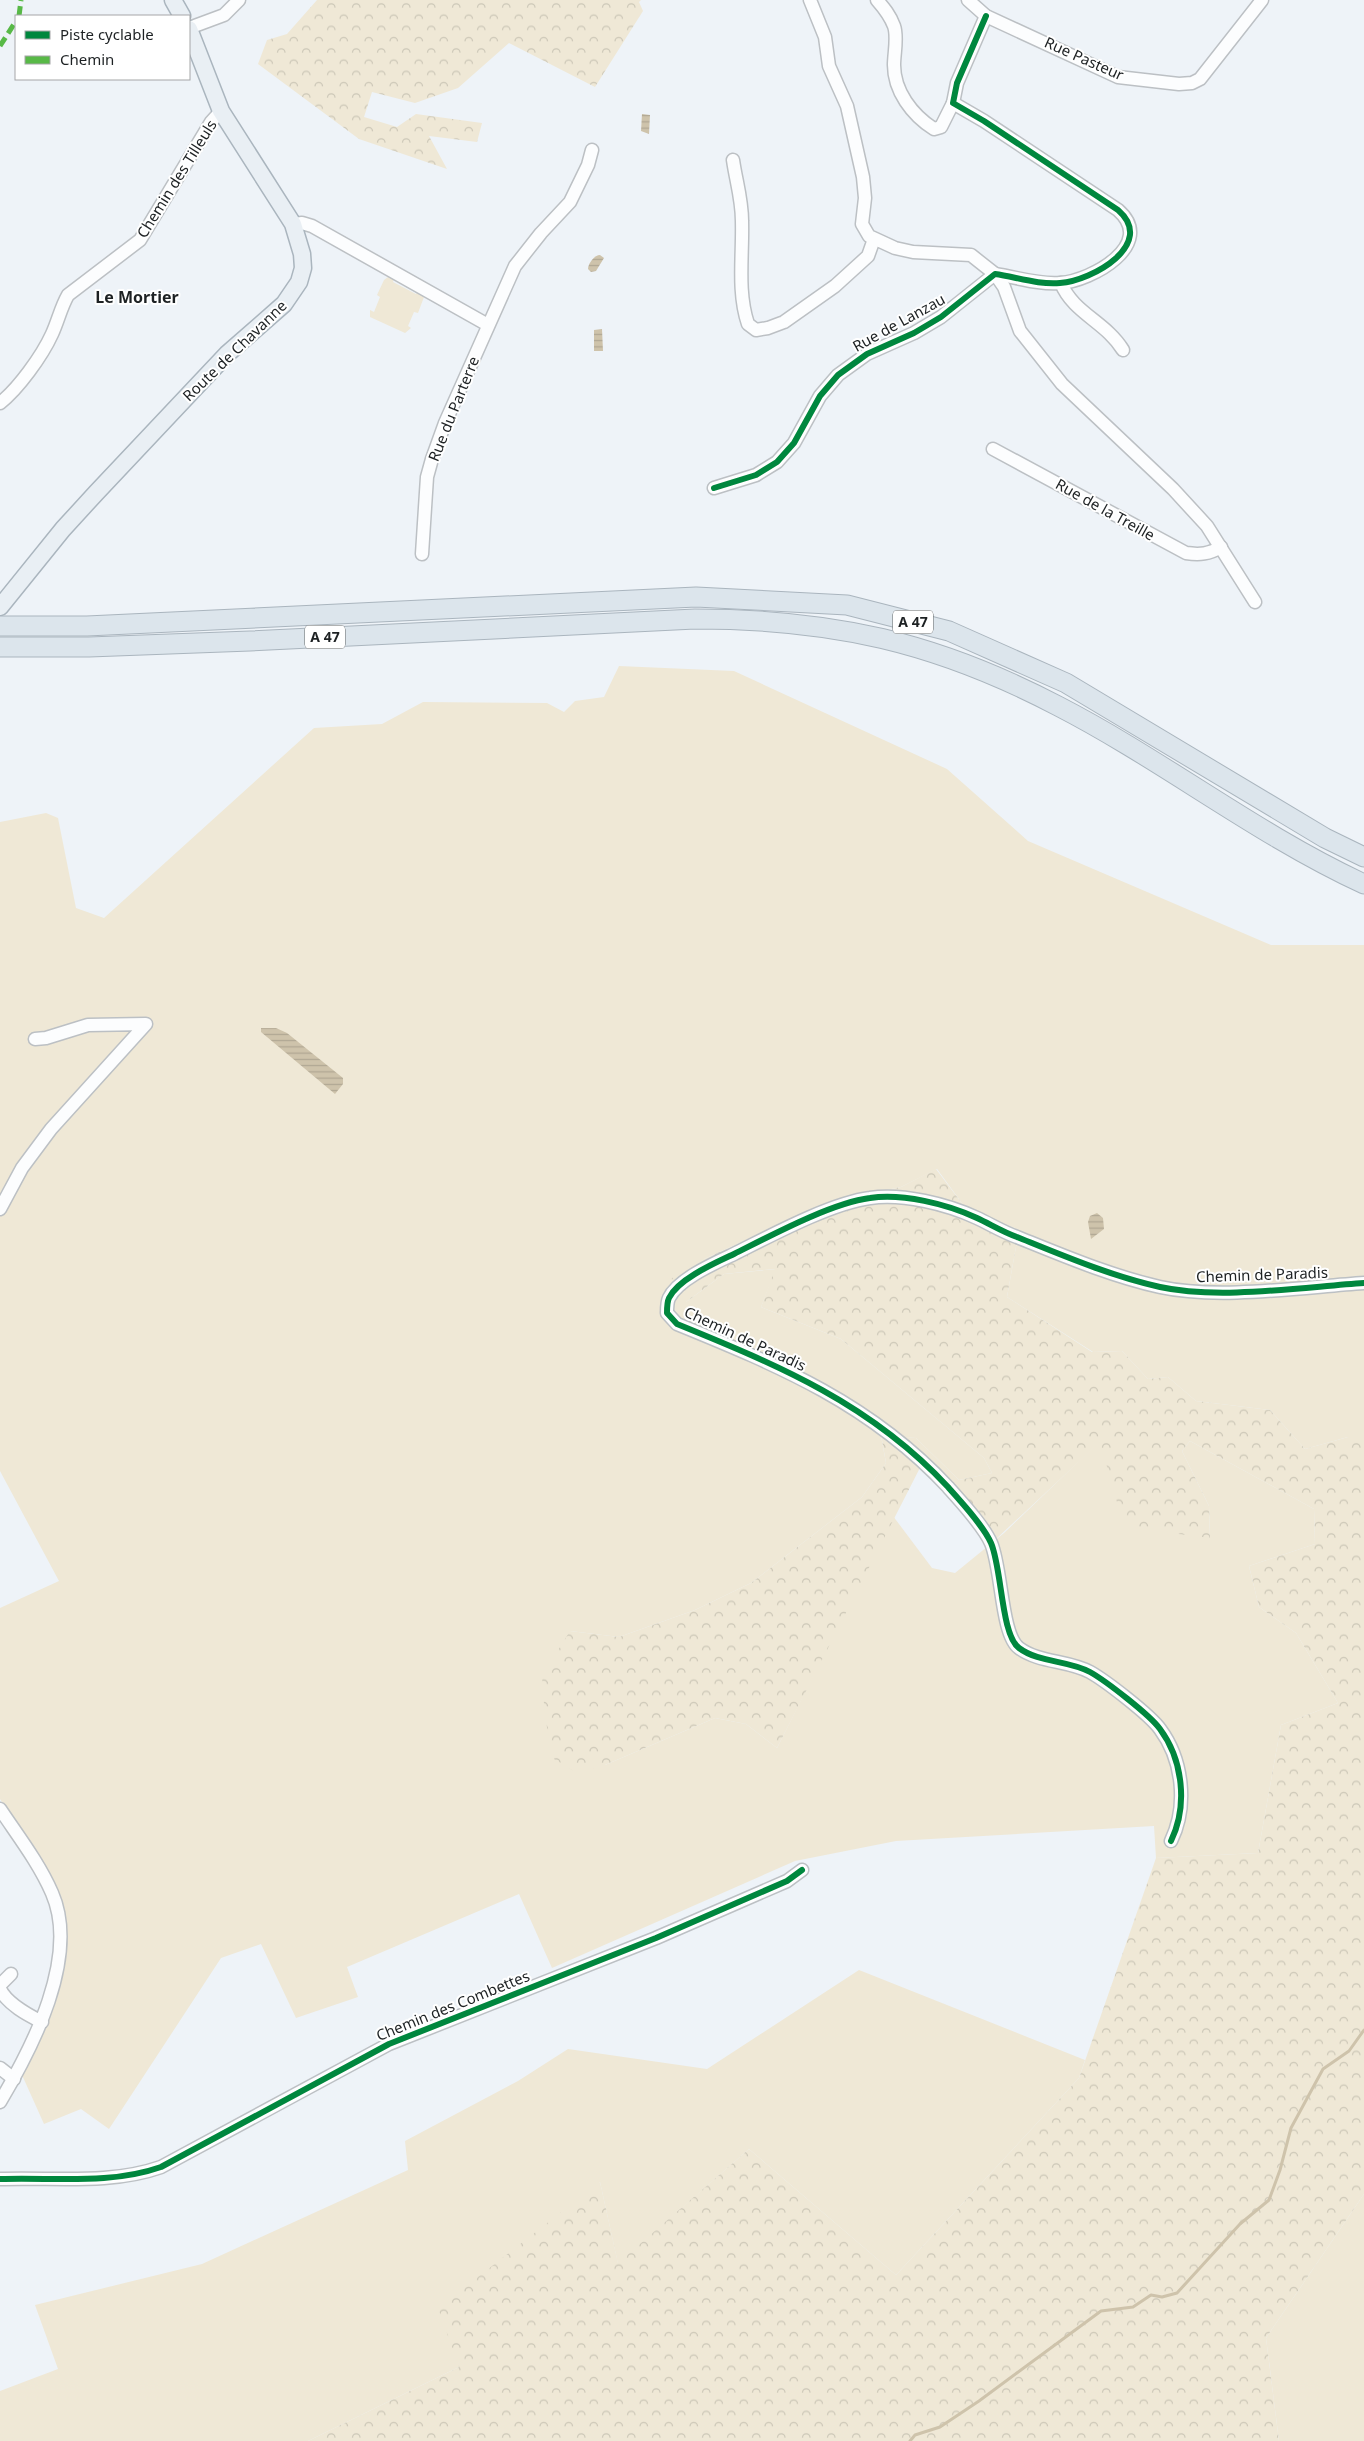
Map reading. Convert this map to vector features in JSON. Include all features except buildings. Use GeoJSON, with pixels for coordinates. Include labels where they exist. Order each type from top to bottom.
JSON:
{"type":"FeatureCollection","features":[{"type":"Feature","properties":{"kind":"highway","name":"A 47"},"geometry":{"type":"LineString","coordinates":[[0,626],[87,626],[696,597],[847,605],[949,631],[1066,683],[1326,838],[1364,857]]}},
{"type":"Feature","properties":{"kind":"highway","name":"A 47"},"geometry":{"type":"LineString","coordinates":[[0,647],[146,645],[696,619],[743,619],[848,630],[943,654],[1010,682],[1059,706],[1111,736],[1270,835],[1364,884]]}},
{"type":"Feature","properties":{"kind":"main road"},"geometry":{"type":"LineString","coordinates":[[173,0],[181,15]]}},
{"type":"Feature","properties":{"kind":"main road","name":"Route de Chavanne"},"geometry":{"type":"LineString","coordinates":[[3,603],[63,529],[227,354],[292,294],[299,282],[303,268],[299,240],[293,224],[221,111],[190,31]]}},
{"type":"Feature","properties":{"kind":"street"},"geometry":{"type":"LineString","coordinates":[[190,28],[224,15],[239,0]]}},
{"type":"Feature","properties":{"kind":"street"},"geometry":{"type":"LineString","coordinates":[[810,0],[825,36],[829,66],[847,106],[863,177],[865,198],[862,224],[874,239],[895,248],[914,252],[972,256],[996,274],[1004,286],[1020,331],[1062,384],[1173,489],[1207,526],[1256,602]]}},
{"type":"Feature","properties":{"kind":"street"},"geometry":{"type":"LineString","coordinates":[[877,0],[888,12],[895,28],[894,66],[896,84],[905,101],[934,129],[941,127],[946,122],[953,103],[957,83],[986,16]]}},
{"type":"Feature","properties":{"kind":"street","name":"Rue Pasteur"},"geometry":{"type":"LineString","coordinates":[[968,0],[986,16],[1118,77],[1179,84],[1192,83],[1200,79],[1262,0]]}},
{"type":"Feature","properties":{"kind":"street"},"geometry":{"type":"LineString","coordinates":[[953,103],[984,121],[1126,217],[1130,228],[1130,238],[1126,248],[1114,260],[1092,274],[1061,283],[996,274]]}},
{"type":"Feature","properties":{"kind":"street","name":"Chemin des Tilleuls"},"geometry":{"type":"LineString","coordinates":[[0,403],[26,374],[48,341],[68,295],[140,240],[211,122],[221,111]]}},
{"type":"Feature","properties":{"kind":"street","name":"Rue du Parterre"},"geometry":{"type":"LineString","coordinates":[[422,554],[427,477],[432,459],[488,325],[515,266],[541,233],[570,202],[588,165],[592,150]]}},
{"type":"Feature","properties":{"kind":"street"},"geometry":{"type":"LineString","coordinates":[[733,160],[740,190],[743,308],[748,324],[756,330],[784,322],[835,286],[868,256],[874,239]]}},
{"type":"Feature","properties":{"kind":"street"},"geometry":{"type":"LineString","coordinates":[[293,224],[302,223],[312,226],[488,325]]}},
{"type":"Feature","properties":{"kind":"street","name":"Rue de Lanzau"},"geometry":{"type":"LineString","coordinates":[[714,488],[756,475],[777,462],[794,443],[820,396],[838,375],[858,359],[882,346],[914,333],[941,317],[996,274]]}},
{"type":"Feature","properties":{"kind":"street"},"geometry":{"type":"LineString","coordinates":[[1061,283],[1070,301],[1115,336],[1123,350]]}},
{"type":"Feature","properties":{"kind":"street","name":"Rue de la Treille"},"geometry":{"type":"LineString","coordinates":[[994,449],[1186,553],[1198,555],[1210,553],[1221,547]]}},
{"type":"Feature","properties":{"kind":"street"},"geometry":{"type":"LineString","coordinates":[[0,1209],[22,1168],[51,1129],[146,1024],[88,1025],[46,1038],[35,1039]]}},
{"type":"Feature","properties":{"kind":"street","name":"Chemin de Paradis"},"geometry":{"type":"LineString","coordinates":[[1171,1841],[1179,1825],[1181,1793],[1176,1758],[1160,1728],[1124,1697],[1090,1672],[1071,1664],[1035,1656],[1019,1648],[1009,1636],[998,1568],[991,1542],[960,1500],[920,1458],[880,1426],[822,1389],[771,1363],[677,1324],[667,1312],[668,1299],[676,1288],[710,1266],[774,1235],[836,1207],[868,1198],[887,1196],[930,1203],[975,1217],[1015,1236],[1094,1268],[1161,1287],[1196,1291],[1251,1291],[1364,1283]]}},
{"type":"Feature","properties":{"kind":"street"},"geometry":{"type":"LineString","coordinates":[[0,1808],[37,1864],[53,1894],[58,1912],[58,1955],[54,1980],[42,2022],[27,2058],[0,2102]]}},
{"type":"Feature","properties":{"kind":"street","name":"Chemin des Combettes"},"geometry":{"type":"LineString","coordinates":[[0,2179],[115,2178],[144,2173],[161,2167],[389,2044],[656,1938],[787,1881],[802,1870]]}},
{"type":"Feature","properties":{"kind":"street"},"geometry":{"type":"LineString","coordinates":[[11,1974],[0,1987],[4,1995],[26,2014],[42,2022]]}},
{"type":"Feature","properties":{"kind":"street"},"geometry":{"type":"LineString","coordinates":[[0,2068],[14,2079]]}},
{"type":"Feature","properties":{"kind":"green space"},"geometry":{"type":"Polygon","coordinates":[[[317,0],[641,0],[639,2],[643,11],[595,87],[509,43],[458,88],[415,103],[372,92],[364,117],[397,127],[416,114],[482,123],[477,142],[429,136],[447,169],[359,139],[258,64],[267,40],[287,34],[317,0]]]}},
{"type":"Feature","properties":{"kind":"green space"},"geometry":{"type":"Polygon","coordinates":[[[388,277],[394,278],[393,282],[416,294],[418,291],[424,297],[418,313],[414,312],[408,326],[411,328],[405,333],[370,317],[370,310],[374,312],[380,297],[377,295],[384,280],[388,277]]]}},
{"type":"Feature","properties":{"kind":"green space"},"geometry":{"type":"Polygon","coordinates":[[[619,666],[734,671],[947,769],[1028,841],[1271,945],[1364,945],[1364,1437],[1348,1437],[1305,1449],[1270,1410],[1196,1401],[1168,1377],[1148,1379],[1122,1351],[1093,1352],[1007,1297],[1019,1230],[964,1206],[937,1169],[901,1187],[832,1201],[704,1259],[686,1302],[724,1274],[776,1269],[761,1307],[841,1339],[984,1458],[992,1473],[959,1480],[916,1438],[881,1436],[886,1463],[862,1497],[751,1583],[695,1610],[619,1637],[570,1631],[605,1765],[715,1718],[746,1724],[777,1748],[893,1516],[932,1568],[955,1573],[1004,1533],[1100,1441],[1210,1538],[1209,1506],[1182,1451],[1190,1441],[1314,1509],[1315,1544],[1249,1566],[1259,1607],[1296,1633],[1338,1703],[1281,1725],[1258,1853],[1156,1858],[1154,1826],[896,1841],[795,1861],[552,1968],[519,1894],[347,1967],[358,1997],[296,2018],[261,1944],[221,1958],[109,2129],[81,2109],[44,2124],[22,2075],[63,1948],[49,1875],[0,1799],[0,1608],[59,1581],[0,1471],[0,822],[46,813],[58,818],[76,908],[104,918],[314,728],[382,724],[423,702],[547,703],[564,712],[575,701],[604,697],[619,666]]]}},
{"type":"Feature","properties":{"kind":"green space"},"geometry":{"type":"Polygon","coordinates":[[[936,1169],[964,1206],[1019,1230],[1007,1297],[1092,1352],[1122,1351],[1148,1379],[1168,1377],[1196,1401],[1270,1410],[1305,1449],[1348,1437],[1364,1437],[1364,2194],[1266,2338],[1279,2441],[308,2441],[459,2367],[438,2308],[600,2182],[618,2263],[749,2149],[896,2275],[1079,2078],[1156,1858],[1258,1853],[1281,1725],[1338,1703],[1296,1633],[1259,1607],[1249,1566],[1315,1544],[1314,1509],[1190,1441],[1182,1451],[1209,1506],[1210,1538],[1124,1527],[1100,1442],[995,1540],[925,1458],[777,1748],[746,1724],[715,1718],[605,1765],[577,1773],[554,1759],[545,1718],[542,1676],[570,1631],[619,1637],[695,1610],[751,1583],[862,1497],[886,1463],[881,1435],[916,1438],[959,1480],[992,1473],[984,1458],[841,1339],[761,1307],[775,1269],[724,1274],[686,1302],[669,1280],[704,1259],[832,1201],[901,1187],[936,1169]]]}},
{"type":"Feature","properties":{"kind":"green space"},"geometry":{"type":"Polygon","coordinates":[[[859,1970],[1085,2060],[1079,2078],[896,2275],[749,2149],[618,2264],[600,2182],[459,2367],[308,2441],[0,2441],[0,2391],[58,2369],[35,2305],[202,2264],[408,2170],[405,2141],[518,2081],[568,2049],[707,2069],[859,1970]]]}},
{"type":"Feature","properties":{"kind":"green space"},"geometry":{"type":"Polygon","coordinates":[[[1364,2194],[1364,2441],[1279,2441],[1266,2338],[1364,2194]]]}},
{"type":"Feature","properties":{"kind":"shaded area"},"geometry":{"type":"Polygon","coordinates":[[[642,114],[650,115],[649,134],[641,131],[642,114]]]}},
{"type":"Feature","properties":{"kind":"shaded area"},"geometry":{"type":"Polygon","coordinates":[[[600,255],[604,258],[596,271],[591,272],[588,269],[589,264],[600,255]]]}},
{"type":"Feature","properties":{"kind":"shaded area"},"geometry":{"type":"Polygon","coordinates":[[[602,329],[603,351],[594,351],[594,330],[602,329]]]}},
{"type":"Feature","properties":{"kind":"shaded area"},"geometry":{"type":"Polygon","coordinates":[[[261,1028],[276,1028],[287,1033],[343,1078],[343,1084],[335,1094],[261,1032],[261,1028]]]}},
{"type":"Feature","properties":{"kind":"shaded area"},"geometry":{"type":"Polygon","coordinates":[[[1097,1213],[1103,1218],[1104,1229],[1091,1239],[1088,1222],[1090,1216],[1097,1213]]]}},
{"type":"Feature","properties":{"kind":"waterway"},"geometry":{"type":"LineString","coordinates":[[910,2441],[915,2435],[940,2427],[979,2401],[1101,2311],[1133,2307],[1151,2295],[1162,2297],[1177,2293],[1240,2224],[1269,2200],[1280,2170],[1291,2128],[1323,2069],[1349,2051],[1364,2030]]}},
{"type":"Feature","properties":{"kind":"marked path"},"geometry":{"type":"LineString","coordinates":[[19,15],[21,0]]}},
{"type":"Feature","properties":{"kind":"marked path"},"geometry":{"type":"LineString","coordinates":[[0,46],[15,23]]}},
{"type":"Feature","properties":{"kind":"cycle path"},"geometry":{"type":"LineString","coordinates":[[714,488],[756,475],[777,462],[794,443],[820,396],[838,375],[867,354],[914,333],[941,317],[995,274],[1044,283],[1073,281],[1103,268],[1125,248],[1130,235],[1128,223],[1118,210],[984,121],[953,103],[957,83],[986,16]]}},
{"type":"Feature","properties":{"kind":"cycle path"},"geometry":{"type":"LineString","coordinates":[[1171,1841],[1180,1813],[1181,1798],[1178,1769],[1168,1741],[1147,1715],[1097,1676],[1081,1668],[1044,1659],[1019,1648],[1013,1641],[1005,1616],[995,1554],[991,1543],[977,1521],[948,1487],[888,1432],[856,1410],[788,1372],[677,1324],[667,1313],[668,1300],[680,1284],[698,1272],[783,1230],[837,1206],[854,1201],[883,1197],[910,1198],[952,1208],[1012,1235],[1088,1265],[1160,1287],[1183,1291],[1234,1293],[1364,1283]]}},
{"type":"Feature","properties":{"kind":"cycle path"},"geometry":{"type":"LineString","coordinates":[[0,2179],[102,2178],[142,2173],[161,2167],[389,2044],[656,1938],[787,1881],[802,1870]]}},
{"type":"Feature","properties":{"kind":"district","name":"Le Mortier"},"geometry":{"type":"Point","coordinates":[137,297]}}]}
